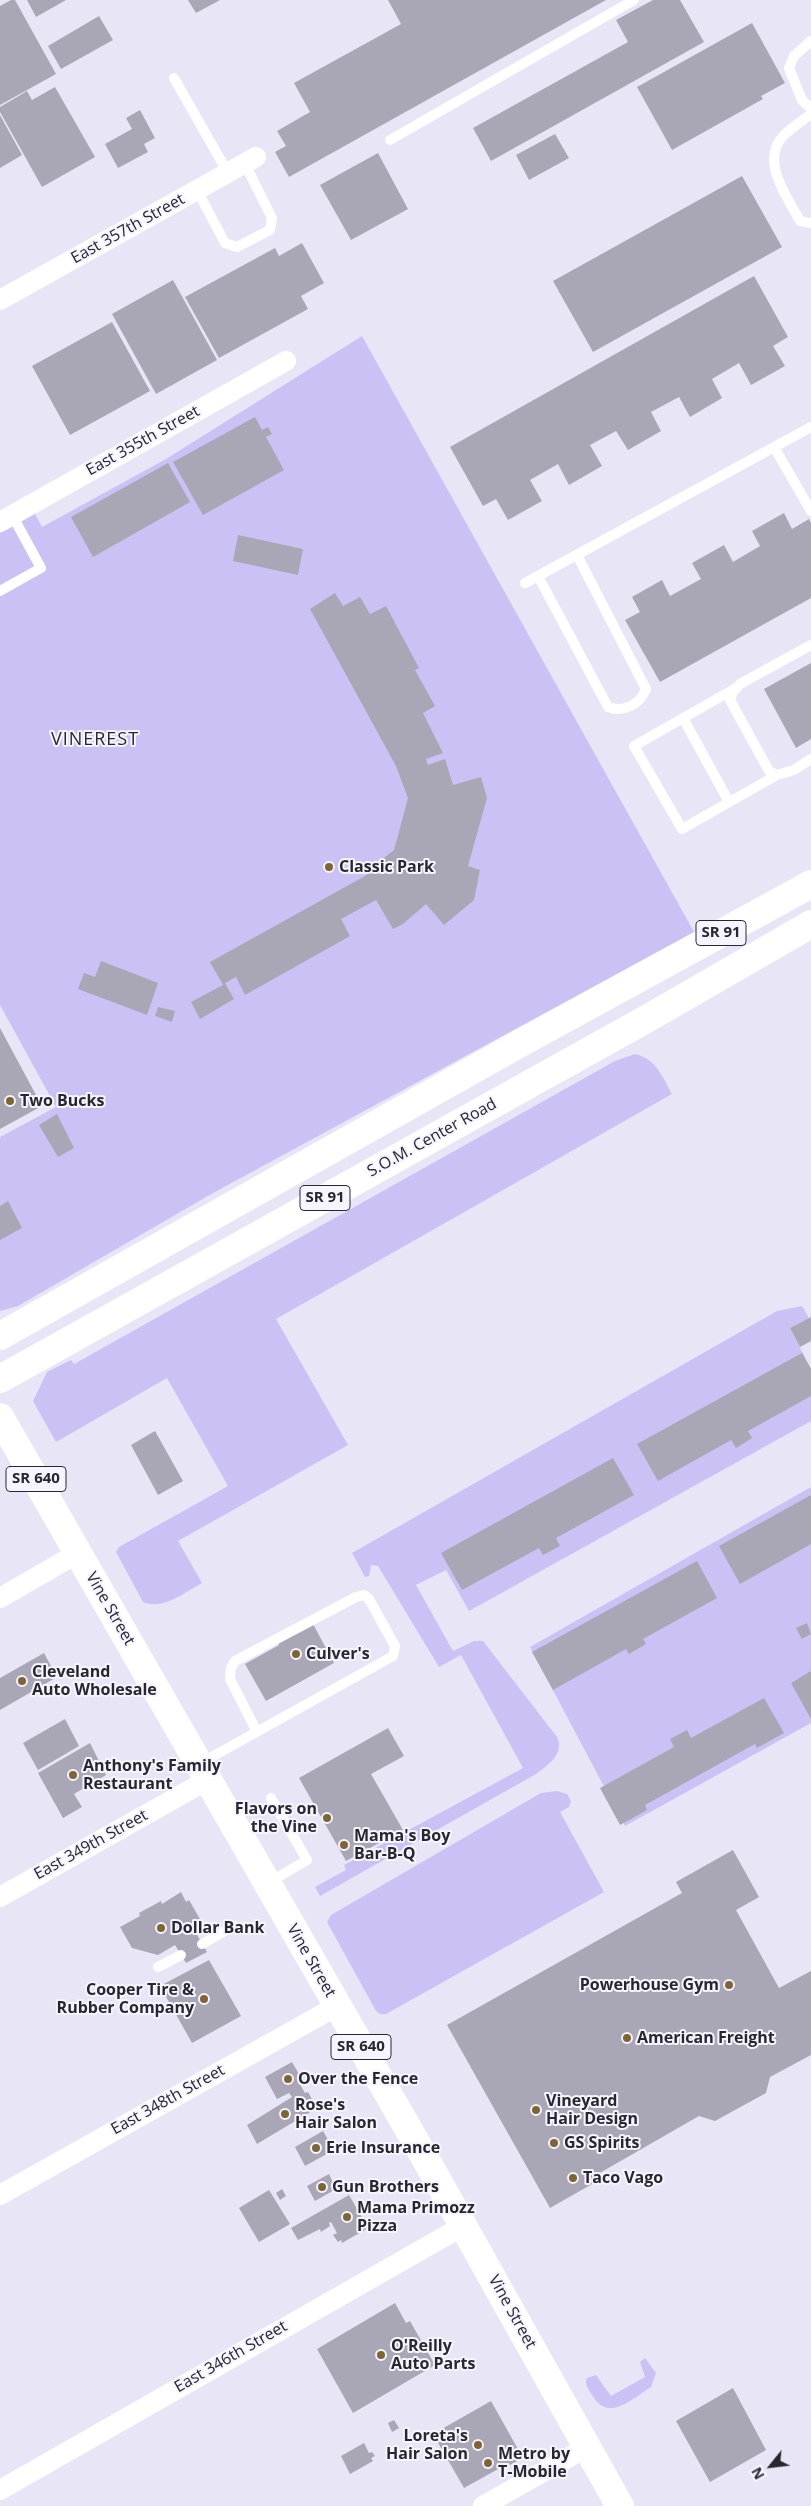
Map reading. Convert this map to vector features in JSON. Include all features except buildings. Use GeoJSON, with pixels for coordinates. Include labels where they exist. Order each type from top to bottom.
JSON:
{"type":"FeatureCollection","features":[{"type":"Feature","properties":{"kind":"main road","name":"SR 91"},"geometry":{"type":"LineString","coordinates":[[0,1336],[517,1045],[811,884]]}},
{"type":"Feature","properties":{"kind":"main road","name":"S.O.M. Center Road"},"geometry":{"type":"LineString","coordinates":[[0,1378],[650,1017],[811,924]]}},
{"type":"Feature","properties":{"kind":"main road","name":"Vine Street"},"geometry":{"type":"LineString","coordinates":[[0,1416],[268,1883],[620,2506]]}},
{"type":"Feature","properties":{"kind":"street","name":"East 357th Street"},"geometry":{"type":"LineString","coordinates":[[0,300],[243,165]]}},
{"type":"Feature","properties":{"kind":"street","name":"East 355th Street"},"geometry":{"type":"LineString","coordinates":[[6,519],[286,361]]}},
{"type":"Feature","properties":{"kind":"street"},"geometry":{"type":"LineString","coordinates":[[0,1598],[78,1553]]}},
{"type":"Feature","properties":{"kind":"street","name":"East 349th Street"},"geometry":{"type":"LineString","coordinates":[[0,1897],[204,1772]]}},
{"type":"Feature","properties":{"kind":"street","name":"East 348th Street"},"geometry":{"type":"LineString","coordinates":[[0,2195],[337,2006]]}},
{"type":"Feature","properties":{"kind":"street","name":"East 346th Street"},"geometry":{"type":"LineString","coordinates":[[0,2490],[463,2226]]}},
{"type":"Feature","properties":{"kind":"street"},"geometry":{"type":"LineString","coordinates":[[483,2506],[587,2447]]}},
{"type":"Feature","properties":{"kind":"lane"},"geometry":{"type":"LineString","coordinates":[[390,140],[634,0]]}},
{"type":"Feature","properties":{"kind":"lane"},"geometry":{"type":"LineString","coordinates":[[811,41],[794,56],[789,68],[802,100],[811,109]]}},
{"type":"Feature","properties":{"kind":"lane"},"geometry":{"type":"LineString","coordinates":[[174,78],[243,165],[272,218],[270,230],[238,246],[225,243],[197,190]]}},
{"type":"Feature","properties":{"kind":"lane"},"geometry":{"type":"LineString","coordinates":[[811,114],[783,136],[776,149],[773,166],[800,221],[811,223]]}},
{"type":"Feature","properties":{"kind":"lane"},"geometry":{"type":"LineString","coordinates":[[525,583],[811,427]]}},
{"type":"Feature","properties":{"kind":"lane"},"geometry":{"type":"LineString","coordinates":[[774,447],[811,511]]}},
{"type":"Feature","properties":{"kind":"lane"},"geometry":{"type":"LineString","coordinates":[[0,590],[41,568],[6,519]]}},
{"type":"Feature","properties":{"kind":"lane"},"geometry":{"type":"LineString","coordinates":[[538,576],[608,708],[617,710],[636,702],[641,699],[646,689],[577,555]]}},
{"type":"Feature","properties":{"kind":"lane"},"geometry":{"type":"LineString","coordinates":[[811,645],[634,746],[682,829],[777,775],[794,770],[811,759]]}},
{"type":"Feature","properties":{"kind":"lane"},"geometry":{"type":"LineString","coordinates":[[736,688],[730,700],[769,770],[777,775]]}},
{"type":"Feature","properties":{"kind":"lane"},"geometry":{"type":"LineString","coordinates":[[683,718],[729,802]]}},
{"type":"Feature","properties":{"kind":"lane"},"geometry":{"type":"LineString","coordinates":[[204,1772],[257,1732],[393,1656],[395,1646],[369,1599],[364,1595],[356,1596],[235,1660],[231,1668],[230,1679],[257,1732]]}},
{"type":"Feature","properties":{"kind":"lane"},"geometry":{"type":"LineString","coordinates":[[268,1883],[306,1860],[271,1798]]}},
{"type":"Feature","properties":{"kind":"lane"},"geometry":{"type":"LineString","coordinates":[[202,1944],[234,1926]]}},
{"type":"Feature","properties":{"kind":"lane"},"geometry":{"type":"LineString","coordinates":[[158,1967],[181,1955]]}},
{"type":"Feature","properties":{"kind":"shaded area","name":"Classic Park"},"geometry":{"type":"Polygon","coordinates":[[[362,336],[694,932],[213,1193],[18,1306],[0,1311],[0,1137],[56,1107],[0,1005],[0,533],[34,512],[42,527],[166,459],[362,336]]]}},
{"type":"Feature","properties":{"kind":"shaded area"},"geometry":{"type":"Polygon","coordinates":[[[635,1054],[642,1056],[658,1069],[672,1094],[276,1319],[348,1445],[178,1541],[202,1583],[166,1602],[150,1604],[143,1602],[116,1552],[119,1547],[228,1486],[167,1378],[56,1442],[33,1401],[47,1372],[71,1360],[74,1364],[615,1061],[635,1054]]]}},
{"type":"Feature","properties":{"kind":"shaded area"},"geometry":{"type":"Polygon","coordinates":[[[802,1306],[809,1318],[790,1328],[811,1369],[811,1421],[469,1611],[446,1570],[416,1585],[453,1651],[474,1641],[483,1641],[557,1737],[559,1749],[554,1759],[536,1774],[320,1896],[315,1887],[346,1870],[344,1865],[523,1768],[461,1655],[439,1667],[378,1566],[371,1565],[369,1576],[365,1577],[352,1553],[777,1311],[802,1306]]]}},
{"type":"Feature","properties":{"kind":"shaded area"},"geometry":{"type":"Polygon","coordinates":[[[811,1487],[811,1723],[625,1826],[530,1647],[811,1487]]]}},
{"type":"Feature","properties":{"kind":"shaded area"},"geometry":{"type":"Polygon","coordinates":[[[557,1791],[567,1794],[571,1801],[569,1807],[560,1812],[604,1892],[386,2014],[380,2014],[376,2011],[327,1922],[331,1915],[541,1793],[557,1791]]]}},
{"type":"Feature","properties":{"kind":"shaded area"},"geometry":{"type":"Polygon","coordinates":[[[645,2358],[656,2373],[651,2387],[620,2406],[613,2408],[605,2407],[598,2403],[587,2387],[587,2378],[596,2375],[611,2396],[645,2377],[640,2362],[645,2358]]]}},
{"type":"Feature","properties":{"kind":"place","name":"Classic Park"},"geometry":{"type":"Point","coordinates":[329,867]}},
{"type":"Feature","properties":{"kind":"place","name":"Two Bucks"},"geometry":{"type":"Point","coordinates":[10,1101]}},
{"type":"Feature","properties":{"kind":"place","name":"Culver's"},"geometry":{"type":"Point","coordinates":[296,1654]}},
{"type":"Feature","properties":{"kind":"place","name":"Cleveland Auto Wholesale"},"geometry":{"type":"Point","coordinates":[22,1681]}},
{"type":"Feature","properties":{"kind":"place","name":"Anthony's Family Restaurant"},"geometry":{"type":"Point","coordinates":[73,1775]}},
{"type":"Feature","properties":{"kind":"place","name":"Flavors on the Vine"},"geometry":{"type":"Point","coordinates":[327,1818]}},
{"type":"Feature","properties":{"kind":"place","name":"Mama's Boy Bar-B-Q"},"geometry":{"type":"Point","coordinates":[344,1845]}},
{"type":"Feature","properties":{"kind":"place","name":"Dollar Bank"},"geometry":{"type":"Point","coordinates":[161,1928]}},
{"type":"Feature","properties":{"kind":"place","name":"Powerhouse Gym"},"geometry":{"type":"Point","coordinates":[729,1985]}},
{"type":"Feature","properties":{"kind":"place","name":"Cooper Tire & Rubber Company"},"geometry":{"type":"Point","coordinates":[204,1999]}},
{"type":"Feature","properties":{"kind":"place","name":"American Freight"},"geometry":{"type":"Point","coordinates":[627,2038]}},
{"type":"Feature","properties":{"kind":"place","name":"Over the Fence"},"geometry":{"type":"Point","coordinates":[288,2079]}},
{"type":"Feature","properties":{"kind":"place","name":"Vineyard Hair Design"},"geometry":{"type":"Point","coordinates":[536,2110]}},
{"type":"Feature","properties":{"kind":"place","name":"Rose's Hair Salon"},"geometry":{"type":"Point","coordinates":[285,2114]}},
{"type":"Feature","properties":{"kind":"place","name":"GS Spirits"},"geometry":{"type":"Point","coordinates":[554,2143]}},
{"type":"Feature","properties":{"kind":"place","name":"Erie Insurance"},"geometry":{"type":"Point","coordinates":[316,2148]}},
{"type":"Feature","properties":{"kind":"place","name":"Taco Vago"},"geometry":{"type":"Point","coordinates":[573,2178]}},
{"type":"Feature","properties":{"kind":"place","name":"Gun Brothers"},"geometry":{"type":"Point","coordinates":[322,2187]}},
{"type":"Feature","properties":{"kind":"place","name":"Mama Primozz Pizza"},"geometry":{"type":"Point","coordinates":[347,2217]}},
{"type":"Feature","properties":{"kind":"place","name":"O'Reilly Auto Parts"},"geometry":{"type":"Point","coordinates":[381,2355]}},
{"type":"Feature","properties":{"kind":"place","name":"Loreta's Hair Salon"},"geometry":{"type":"Point","coordinates":[478,2445]}},
{"type":"Feature","properties":{"kind":"place","name":"Metro by T-Mobile"},"geometry":{"type":"Point","coordinates":[488,2463]}},
{"type":"Feature","properties":{"kind":"district","name":"VINEREST"},"geometry":{"type":"Point","coordinates":[95,740]}}]}
